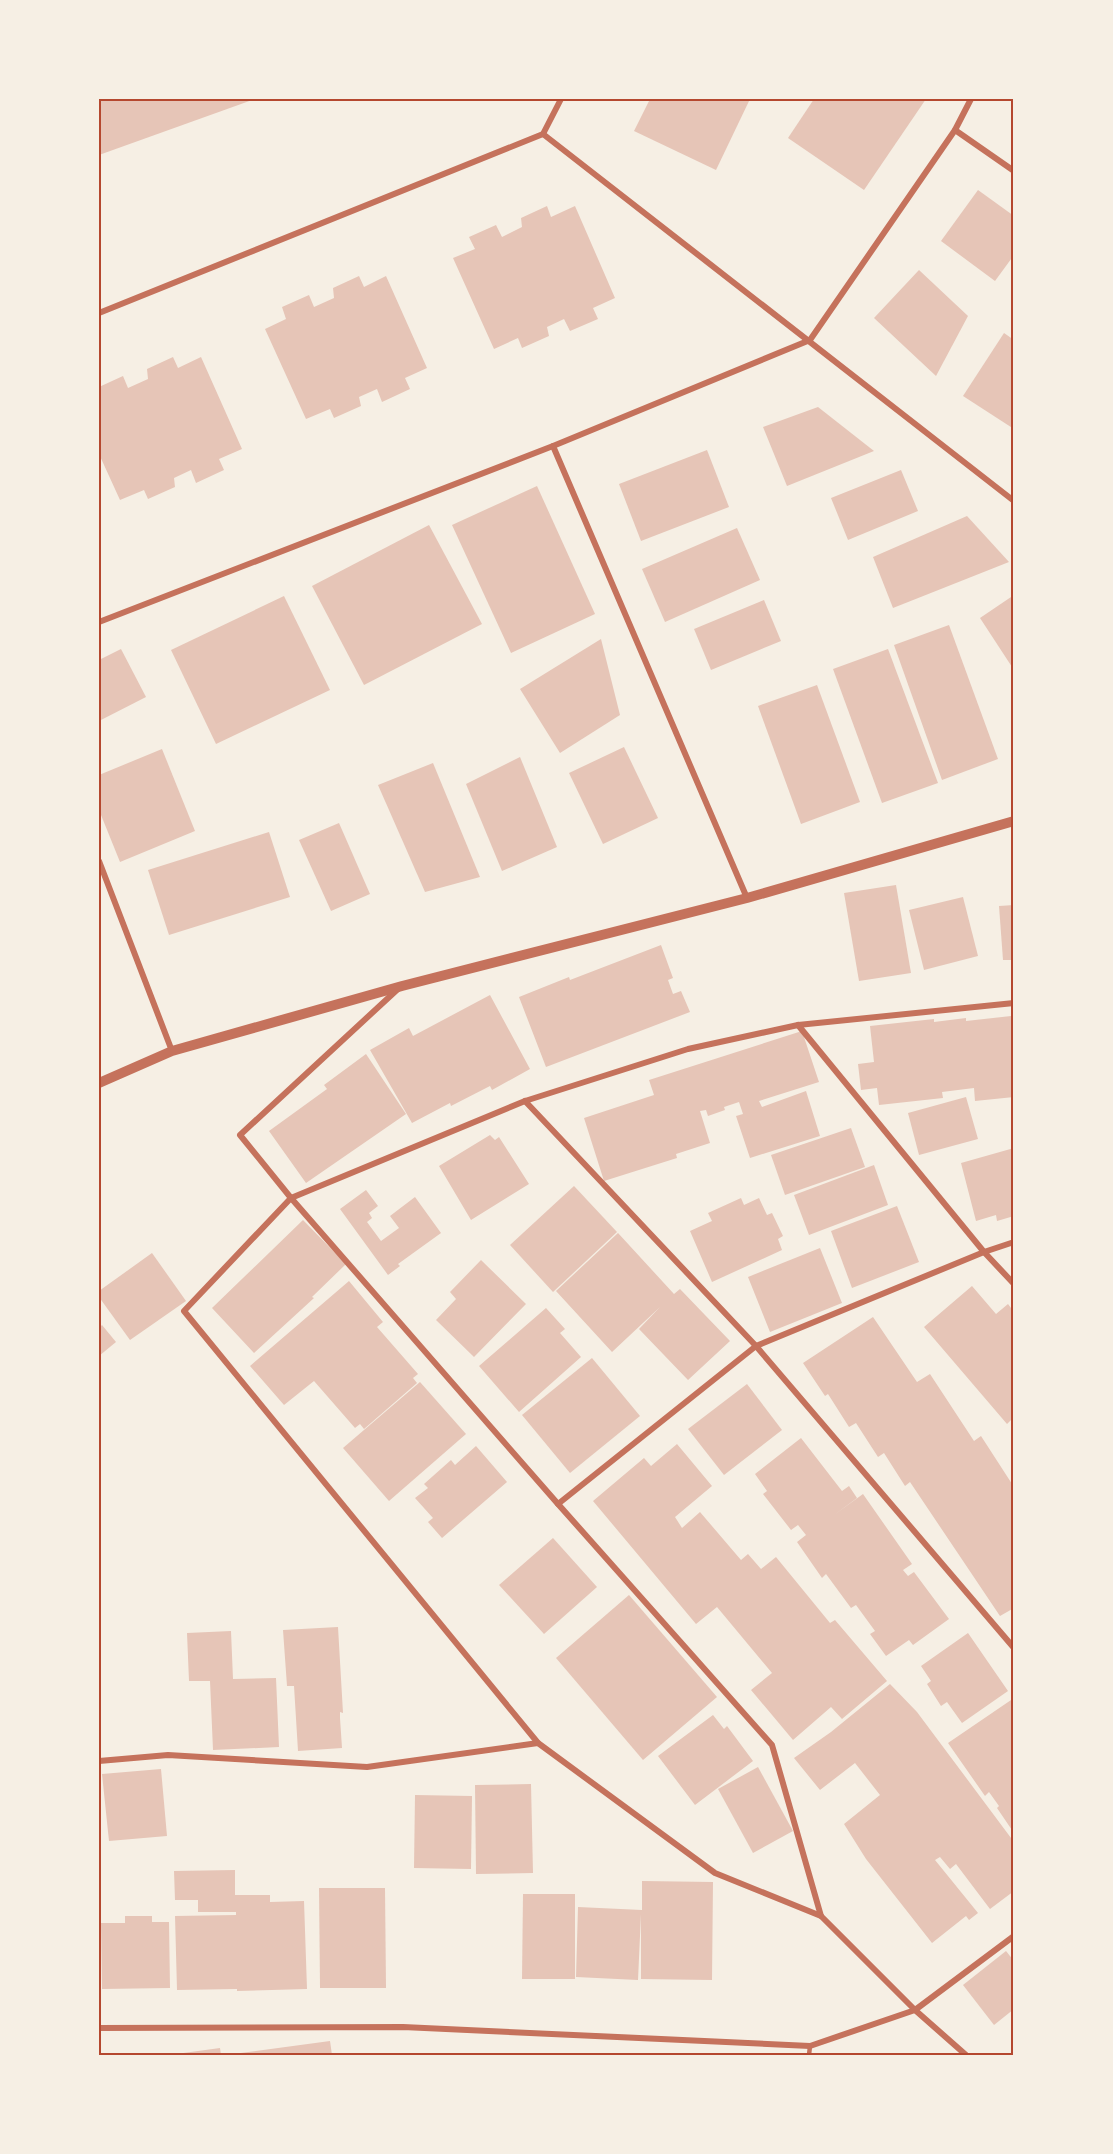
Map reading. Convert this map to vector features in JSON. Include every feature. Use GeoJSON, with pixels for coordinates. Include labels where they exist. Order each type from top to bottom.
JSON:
{"type":"FeatureCollection","features":[{"type":"Feature","properties":{"kind":"street"},"geometry":{"type":"LineString","coordinates":[[99,313],[543,134],[561,99]]}},
{"type":"Feature","properties":{"kind":"street"},"geometry":{"type":"LineString","coordinates":[[99,622],[554,446],[810,340],[955,130],[971,99]]}},
{"type":"Feature","properties":{"kind":"street"},"geometry":{"type":"LineString","coordinates":[[955,130],[1014,171]]}},
{"type":"Feature","properties":{"kind":"street"},"geometry":{"type":"LineString","coordinates":[[543,134],[1014,501]]}},
{"type":"Feature","properties":{"kind":"street"},"geometry":{"type":"LineString","coordinates":[[554,446],[747,898]]}},
{"type":"Feature","properties":{"kind":"street"},"geometry":{"type":"LineString","coordinates":[[99,1083],[172,1051],[402,986],[747,898],[1013,822]]}},
{"type":"Feature","properties":{"kind":"street"},"geometry":{"type":"LineString","coordinates":[[99,861],[172,1051]]}},
{"type":"Feature","properties":{"kind":"street"},"geometry":{"type":"LineString","coordinates":[[402,986],[240,1135],[291,1198],[558,1504],[772,1744],[821,1916]]}},
{"type":"Feature","properties":{"kind":"street"},"geometry":{"type":"LineString","coordinates":[[966,2055],[915,2010],[821,1916],[715,1873],[538,1743],[184,1311],[291,1198],[525,1101],[688,1049],[798,1025],[1014,1003]]}},
{"type":"Feature","properties":{"kind":"street"},"geometry":{"type":"LineString","coordinates":[[798,1025],[984,1252],[1014,1284]]}},
{"type":"Feature","properties":{"kind":"street"},"geometry":{"type":"LineString","coordinates":[[525,1101],[756,1346],[1014,1648]]}},
{"type":"Feature","properties":{"kind":"street"},"geometry":{"type":"LineString","coordinates":[[558,1504],[756,1346],[984,1252],[1014,1242]]}},
{"type":"Feature","properties":{"kind":"street"},"geometry":{"type":"LineString","coordinates":[[99,1761],[168,1755],[367,1767],[538,1743]]}},
{"type":"Feature","properties":{"kind":"street"},"geometry":{"type":"LineString","coordinates":[[99,2028],[404,2027],[810,2046],[915,2010],[1014,1936]]}},
{"type":"Feature","properties":{"kind":"lane"},"geometry":{"type":"LineString","coordinates":[[809,2055],[810,2046]]}},
{"type":"Feature","properties":{"kind":"building"},"geometry":{"type":"Polygon","coordinates":[[[99,99],[255,99],[99,155],[99,99]]]}},
{"type":"Feature","properties":{"kind":"building"},"geometry":{"type":"Polygon","coordinates":[[[650,99],[750,99],[716,170],[634,131],[650,99]]]}},
{"type":"Feature","properties":{"kind":"building"},"geometry":{"type":"Polygon","coordinates":[[[814,99],[926,99],[864,190],[788,138],[814,99]]]}},
{"type":"Feature","properties":{"kind":"building"},"geometry":{"type":"Polygon","coordinates":[[[978,190],[1014,216],[1014,255],[995,281],[941,241],[978,190]]]}},
{"type":"Feature","properties":{"kind":"building"},"geometry":{"type":"Polygon","coordinates":[[[547,206],[551,217],[575,206],[615,298],[593,308],[598,319],[570,331],[564,319],[547,327],[549,336],[522,348],[518,338],[494,349],[453,258],[475,249],[469,237],[496,225],[502,237],[522,227],[521,218],[547,206]]]}},
{"type":"Feature","properties":{"kind":"building"},"geometry":{"type":"Polygon","coordinates":[[[919,270],[968,316],[936,376],[874,318],[919,270]]]}},
{"type":"Feature","properties":{"kind":"building"},"geometry":{"type":"Polygon","coordinates":[[[359,276],[364,287],[386,276],[427,368],[405,378],[410,389],[382,402],[377,389],[359,397],[361,406],[334,418],[330,409],[306,419],[265,329],[286,319],[282,307],[309,295],[314,307],[334,298],[333,288],[359,276]]]}},
{"type":"Feature","properties":{"kind":"building"},"geometry":{"type":"Polygon","coordinates":[[[1004,333],[1014,340],[1014,429],[963,396],[1004,333]]]}},
{"type":"Feature","properties":{"kind":"building"},"geometry":{"type":"Polygon","coordinates":[[[173,357],[178,368],[201,357],[242,449],[219,459],[224,470],[196,483],[191,470],[174,478],[175,487],[148,499],[144,490],[120,500],[99,454],[99,401],[101,400],[99,387],[123,376],[128,388],[148,379],[147,369],[173,357]]]}},
{"type":"Feature","properties":{"kind":"building"},"geometry":{"type":"Polygon","coordinates":[[[818,407],[874,451],[787,486],[763,427],[818,407]]]}},
{"type":"Feature","properties":{"kind":"building"},"geometry":{"type":"Polygon","coordinates":[[[707,450],[729,507],[641,541],[619,484],[707,450]]]}},
{"type":"Feature","properties":{"kind":"building"},"geometry":{"type":"Polygon","coordinates":[[[901,470],[918,511],[848,540],[831,498],[901,470]]]}},
{"type":"Feature","properties":{"kind":"building"},"geometry":{"type":"Polygon","coordinates":[[[537,486],[595,614],[511,653],[452,525],[537,486]]]}},
{"type":"Feature","properties":{"kind":"building"},"geometry":{"type":"Polygon","coordinates":[[[967,516],[1009,562],[893,608],[873,557],[967,516]]]}},
{"type":"Feature","properties":{"kind":"building"},"geometry":{"type":"Polygon","coordinates":[[[429,525],[482,624],[364,685],[312,586],[429,525]]]}},
{"type":"Feature","properties":{"kind":"building"},"geometry":{"type":"Polygon","coordinates":[[[737,528],[760,580],[665,622],[642,569],[737,528]]]}},
{"type":"Feature","properties":{"kind":"building"},"geometry":{"type":"Polygon","coordinates":[[[1014,595],[1014,670],[980,618],[1014,595]]]}},
{"type":"Feature","properties":{"kind":"building"},"geometry":{"type":"Polygon","coordinates":[[[284,596],[330,690],[216,744],[171,650],[284,596]]]}},
{"type":"Feature","properties":{"kind":"building"},"geometry":{"type":"Polygon","coordinates":[[[764,600],[781,641],[711,670],[694,629],[764,600]]]}},
{"type":"Feature","properties":{"kind":"building"},"geometry":{"type":"Polygon","coordinates":[[[949,625],[998,759],[942,780],[894,645],[949,625]]]}},
{"type":"Feature","properties":{"kind":"building"},"geometry":{"type":"Polygon","coordinates":[[[601,639],[620,715],[560,753],[520,689],[601,639]]]}},
{"type":"Feature","properties":{"kind":"building"},"geometry":{"type":"Polygon","coordinates":[[[121,649],[146,697],[99,721],[99,660],[121,649]]]}},
{"type":"Feature","properties":{"kind":"building"},"geometry":{"type":"Polygon","coordinates":[[[888,649],[938,783],[882,803],[833,669],[888,649]]]}},
{"type":"Feature","properties":{"kind":"building"},"geometry":{"type":"Polygon","coordinates":[[[817,685],[860,802],[801,824],[758,706],[817,685]]]}},
{"type":"Feature","properties":{"kind":"building"},"geometry":{"type":"Polygon","coordinates":[[[624,747],[658,818],[603,844],[569,773],[624,747]]]}},
{"type":"Feature","properties":{"kind":"building"},"geometry":{"type":"Polygon","coordinates":[[[162,749],[195,831],[120,862],[99,810],[99,775],[162,749]]]}},
{"type":"Feature","properties":{"kind":"building"},"geometry":{"type":"Polygon","coordinates":[[[520,757],[557,847],[502,871],[466,784],[520,757]]]}},
{"type":"Feature","properties":{"kind":"building"},"geometry":{"type":"Polygon","coordinates":[[[433,763],[480,877],[425,892],[378,785],[433,763]]]}},
{"type":"Feature","properties":{"kind":"building"},"geometry":{"type":"Polygon","coordinates":[[[339,823],[370,894],[331,911],[299,840],[339,823]]]}},
{"type":"Feature","properties":{"kind":"building"},"geometry":{"type":"Polygon","coordinates":[[[269,832],[290,897],[169,935],[148,870],[269,832]]]}},
{"type":"Feature","properties":{"kind":"building"},"geometry":{"type":"Polygon","coordinates":[[[896,885],[911,973],[859,981],[844,893],[896,885]]]}},
{"type":"Feature","properties":{"kind":"building"},"geometry":{"type":"Polygon","coordinates":[[[963,897],[978,956],[924,970],[909,910],[963,897]]]}},
{"type":"Feature","properties":{"kind":"building"},"geometry":{"type":"Polygon","coordinates":[[[1014,905],[1014,960],[1003,960],[999,906],[1014,905]]]}},
{"type":"Feature","properties":{"kind":"building"},"geometry":{"type":"Polygon","coordinates":[[[661,945],[673,978],[668,980],[673,994],[681,991],[690,1012],[546,1067],[519,997],[661,945]]]}},
{"type":"Feature","properties":{"kind":"building"},"geometry":{"type":"Polygon","coordinates":[[[490,995],[530,1069],[492,1090],[490,1086],[412,1123],[370,1050],[409,1028],[413,1036],[490,995]]]}},
{"type":"Feature","properties":{"kind":"building"},"geometry":{"type":"Polygon","coordinates":[[[1011,1016],[1014,1038],[1014,1097],[975,1101],[974,1088],[942,1092],[943,1098],[879,1105],[877,1088],[861,1090],[858,1064],[874,1062],[870,1026],[934,1019],[934,1022],[966,1018],[966,1021],[1011,1016]]]}},
{"type":"Feature","properties":{"kind":"building"},"geometry":{"type":"Polygon","coordinates":[[[802,1031],[819,1082],[759,1101],[762,1107],[806,1091],[820,1136],[750,1158],[736,1116],[743,1114],[739,1102],[708,1116],[706,1110],[700,1111],[710,1143],[676,1154],[677,1158],[604,1181],[584,1118],[654,1095],[649,1080],[802,1031]]]}},
{"type":"Feature","properties":{"kind":"building"},"geometry":{"type":"Polygon","coordinates":[[[366,1054],[406,1114],[306,1183],[269,1131],[327,1089],[324,1085],[366,1054]]]}},
{"type":"Feature","properties":{"kind":"building"},"geometry":{"type":"Polygon","coordinates":[[[966,1097],[978,1139],[919,1155],[908,1113],[966,1097]]]}},
{"type":"Feature","properties":{"kind":"building"},"geometry":{"type":"Polygon","coordinates":[[[851,1128],[865,1167],[785,1195],[771,1155],[851,1128]]]}},
{"type":"Feature","properties":{"kind":"building"},"geometry":{"type":"Polygon","coordinates":[[[490,1135],[495,1140],[499,1137],[529,1184],[471,1220],[439,1166],[490,1135]]]}},
{"type":"Feature","properties":{"kind":"building"},"geometry":{"type":"Polygon","coordinates":[[[1014,1148],[1014,1216],[997,1221],[996,1215],[976,1221],[961,1163],[1014,1148]]]}},
{"type":"Feature","properties":{"kind":"building"},"geometry":{"type":"Polygon","coordinates":[[[874,1165],[888,1205],[809,1235],[794,1195],[874,1165]]]}},
{"type":"Feature","properties":{"kind":"building"},"geometry":{"type":"Polygon","coordinates":[[[574,1186],[617,1232],[553,1292],[510,1245],[574,1186]]]}},
{"type":"Feature","properties":{"kind":"building"},"geometry":{"type":"Polygon","coordinates":[[[366,1190],[378,1206],[369,1213],[372,1218],[367,1222],[381,1241],[399,1228],[390,1216],[415,1197],[441,1233],[398,1264],[400,1266],[388,1275],[340,1209],[366,1190]]]}},
{"type":"Feature","properties":{"kind":"building"},"geometry":{"type":"Polygon","coordinates":[[[741,1198],[744,1205],[759,1198],[767,1215],[772,1213],[783,1236],[778,1239],[782,1250],[712,1282],[690,1231],[712,1221],[708,1213],[741,1198]]]}},
{"type":"Feature","properties":{"kind":"building"},"geometry":{"type":"Polygon","coordinates":[[[897,1206],[919,1262],[852,1288],[831,1231],[897,1206]]]}},
{"type":"Feature","properties":{"kind":"building"},"geometry":{"type":"Polygon","coordinates":[[[303,1220],[346,1264],[312,1297],[314,1298],[254,1353],[212,1308],[303,1220]]]}},
{"type":"Feature","properties":{"kind":"building"},"geometry":{"type":"Polygon","coordinates":[[[618,1233],[674,1294],[680,1289],[730,1341],[688,1380],[639,1329],[660,1307],[612,1352],[556,1291],[618,1233]]]}},
{"type":"Feature","properties":{"kind":"building"},"geometry":{"type":"Polygon","coordinates":[[[820,1248],[842,1303],[770,1332],[748,1277],[820,1248]]]}},
{"type":"Feature","properties":{"kind":"building"},"geometry":{"type":"Polygon","coordinates":[[[152,1253],[186,1301],[130,1340],[99,1297],[99,1291],[152,1253]]]}},
{"type":"Feature","properties":{"kind":"building"},"geometry":{"type":"Polygon","coordinates":[[[481,1260],[526,1304],[474,1357],[436,1320],[456,1299],[450,1292],[481,1260]]]}},
{"type":"Feature","properties":{"kind":"building"},"geometry":{"type":"Polygon","coordinates":[[[349,1281],[383,1322],[377,1327],[418,1374],[413,1378],[417,1383],[364,1429],[360,1424],[355,1428],[314,1381],[284,1405],[250,1366],[349,1281]]]}},
{"type":"Feature","properties":{"kind":"building"},"geometry":{"type":"Polygon","coordinates":[[[972,1286],[996,1314],[1008,1304],[1014,1312],[1014,1417],[1007,1424],[924,1327],[972,1286]]]}},
{"type":"Feature","properties":{"kind":"building"},"geometry":{"type":"Polygon","coordinates":[[[546,1308],[565,1329],[560,1333],[581,1357],[519,1412],[479,1366],[546,1308]]]}},
{"type":"Feature","properties":{"kind":"building"},"geometry":{"type":"Polygon","coordinates":[[[873,1317],[917,1382],[930,1374],[974,1441],[981,1436],[1014,1487],[1014,1608],[1000,1616],[910,1482],[905,1486],[884,1453],[878,1457],[856,1423],[849,1427],[828,1394],[825,1396],[803,1363],[873,1317]]]}},
{"type":"Feature","properties":{"kind":"building"},"geometry":{"type":"Polygon","coordinates":[[[102,1325],[116,1342],[99,1356],[99,1328],[102,1325]]]}},
{"type":"Feature","properties":{"kind":"building"},"geometry":{"type":"Polygon","coordinates":[[[592,1358],[640,1416],[570,1473],[522,1415],[592,1358]]]}},
{"type":"Feature","properties":{"kind":"building"},"geometry":{"type":"Polygon","coordinates":[[[420,1382],[466,1434],[389,1501],[343,1448],[420,1382]]]}},
{"type":"Feature","properties":{"kind":"building"},"geometry":{"type":"Polygon","coordinates":[[[747,1384],[782,1430],[724,1475],[688,1429],[747,1384]]]}},
{"type":"Feature","properties":{"kind":"building"},"geometry":{"type":"Polygon","coordinates":[[[801,1438],[842,1491],[849,1486],[857,1498],[834,1515],[863,1494],[912,1564],[903,1570],[908,1576],[914,1572],[949,1619],[913,1645],[909,1640],[886,1656],[870,1634],[875,1631],[856,1605],[851,1608],[826,1574],[822,1578],[797,1542],[806,1535],[798,1525],[791,1530],[763,1494],[767,1491],[755,1474],[801,1438]]]}},
{"type":"Feature","properties":{"kind":"building"},"geometry":{"type":"Polygon","coordinates":[[[677,1444],[712,1486],[675,1517],[682,1528],[700,1512],[741,1560],[748,1554],[761,1569],[776,1557],[830,1623],[835,1620],[887,1681],[842,1719],[831,1707],[793,1740],[751,1690],[772,1673],[717,1607],[696,1624],[593,1501],[644,1458],[651,1466],[677,1444]]]}},
{"type":"Feature","properties":{"kind":"building"},"geometry":{"type":"Polygon","coordinates":[[[476,1446],[507,1482],[442,1538],[428,1522],[433,1518],[415,1498],[428,1488],[424,1484],[451,1460],[455,1465],[476,1446]]]}},
{"type":"Feature","properties":{"kind":"building"},"geometry":{"type":"Polygon","coordinates":[[[553,1538],[597,1587],[544,1634],[499,1585],[553,1538]]]}},
{"type":"Feature","properties":{"kind":"building"},"geometry":{"type":"Polygon","coordinates":[[[629,1595],[717,1697],[643,1760],[556,1658],[629,1595]]]}},
{"type":"Feature","properties":{"kind":"building"},"geometry":{"type":"Polygon","coordinates":[[[338,1627],[343,1713],[340,1712],[342,1748],[298,1751],[294,1686],[287,1686],[283,1630],[338,1627]]]}},
{"type":"Feature","properties":{"kind":"building"},"geometry":{"type":"Polygon","coordinates":[[[231,1631],[233,1679],[276,1678],[279,1747],[213,1750],[210,1681],[189,1681],[187,1633],[231,1631]]]}},
{"type":"Feature","properties":{"kind":"building"},"geometry":{"type":"Polygon","coordinates":[[[968,1633],[1008,1691],[962,1723],[947,1702],[941,1706],[927,1684],[931,1681],[921,1666],[968,1633]]]}},
{"type":"Feature","properties":{"kind":"building"},"geometry":{"type":"Polygon","coordinates":[[[890,1684],[917,1712],[1014,1842],[1014,1891],[990,1909],[956,1864],[950,1869],[940,1857],[935,1860],[978,1913],[969,1920],[966,1916],[932,1943],[866,1859],[844,1824],[880,1795],[855,1763],[820,1790],[794,1758],[831,1732],[890,1684]]]}},
{"type":"Feature","properties":{"kind":"building"},"geometry":{"type":"Polygon","coordinates":[[[1014,1698],[1014,1833],[989,1792],[985,1796],[948,1743],[1014,1698]]]}},
{"type":"Feature","properties":{"kind":"building"},"geometry":{"type":"Polygon","coordinates":[[[713,1715],[724,1729],[727,1726],[753,1761],[695,1805],[658,1756],[713,1715]]]}},
{"type":"Feature","properties":{"kind":"building"},"geometry":{"type":"Polygon","coordinates":[[[758,1767],[793,1831],[753,1853],[718,1789],[758,1767]]]}},
{"type":"Feature","properties":{"kind":"building"},"geometry":{"type":"Polygon","coordinates":[[[161,1769],[167,1836],[109,1841],[102,1774],[161,1769]]]}},
{"type":"Feature","properties":{"kind":"building"},"geometry":{"type":"Polygon","coordinates":[[[531,1784],[533,1873],[476,1874],[475,1785],[531,1784]]]}},
{"type":"Feature","properties":{"kind":"building"},"geometry":{"type":"Polygon","coordinates":[[[415,1795],[472,1796],[471,1869],[414,1868],[415,1795]]]}},
{"type":"Feature","properties":{"kind":"building"},"geometry":{"type":"Polygon","coordinates":[[[235,1870],[235,1895],[270,1895],[270,1902],[304,1901],[307,1989],[177,1990],[175,1916],[236,1915],[236,1912],[198,1912],[198,1900],[175,1900],[174,1871],[235,1870]]]}},
{"type":"Feature","properties":{"kind":"building"},"geometry":{"type":"Polygon","coordinates":[[[642,1881],[713,1882],[712,1980],[641,1979],[641,1914],[638,1980],[576,1977],[578,1907],[642,1910],[642,1881]]]}},
{"type":"Feature","properties":{"kind":"building"},"geometry":{"type":"Polygon","coordinates":[[[319,1888],[385,1888],[386,1988],[320,1988],[319,1888]]]}},
{"type":"Feature","properties":{"kind":"building"},"geometry":{"type":"Polygon","coordinates":[[[523,1894],[575,1894],[575,1979],[522,1979],[523,1894]]]}},
{"type":"Feature","properties":{"kind":"building"},"geometry":{"type":"Polygon","coordinates":[[[125,1916],[152,1916],[152,1922],[169,1922],[170,1988],[102,1989],[101,1923],[125,1923],[125,1916]]]}},
{"type":"Feature","properties":{"kind":"building"},"geometry":{"type":"Polygon","coordinates":[[[1006,1951],[1014,1961],[1014,2009],[994,2025],[963,1985],[1006,1951]]]}},
{"type":"Feature","properties":{"kind":"building"},"geometry":{"type":"Polygon","coordinates":[[[330,2041],[332,2055],[233,2055],[233,2054],[330,2041]]]}},
{"type":"Feature","properties":{"kind":"building"},"geometry":{"type":"Polygon","coordinates":[[[220,2048],[221,2055],[176,2055],[176,2054],[220,2048]]]}}]}
